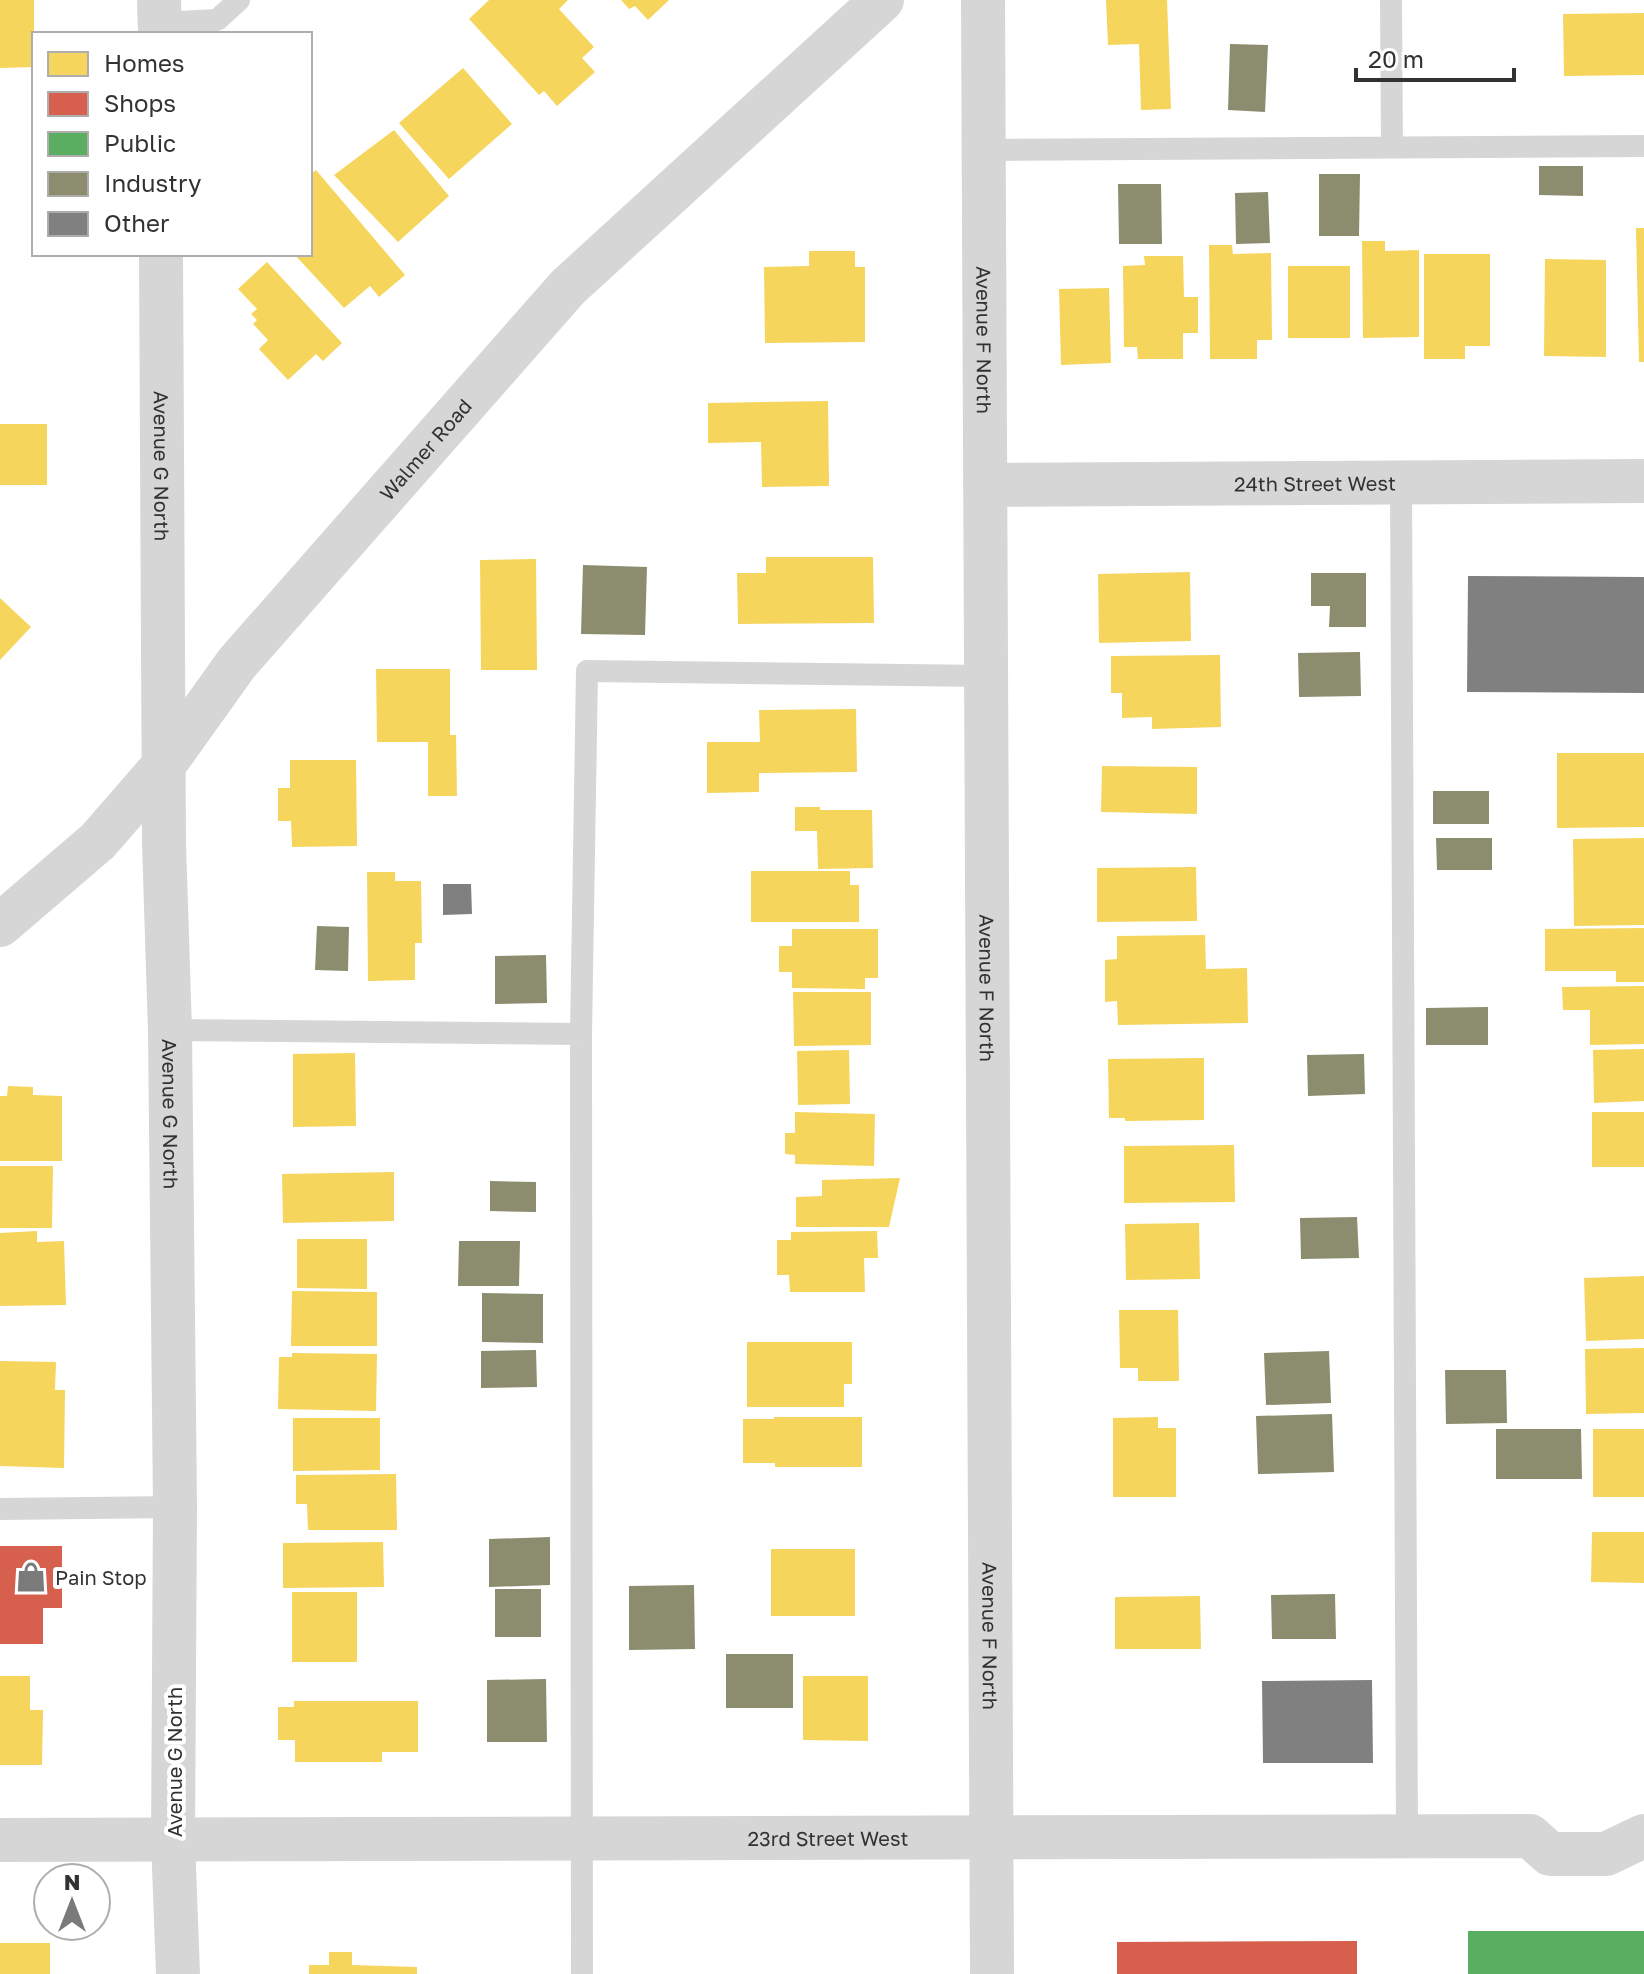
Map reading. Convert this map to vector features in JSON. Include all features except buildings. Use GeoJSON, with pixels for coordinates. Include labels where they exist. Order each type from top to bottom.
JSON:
{"type":"FeatureCollection","features":[{"type":"Feature","properties":{"kind":"street","name":"Walmer Road"},"geometry":{"type":"LineString","coordinates":[[0,925],[98,841],[164,765],[237,663],[568,287],[882,0]]}},
{"type":"Feature","properties":{"kind":"street","name":"Avenue F North"},"geometry":{"type":"LineString","coordinates":[[983,0],[992,1974]]}},
{"type":"Feature","properties":{"kind":"street","name":"Avenue G North"},"geometry":{"type":"LineString","coordinates":[[161,256],[164,765],[175,1507],[173,1840],[178,1974]]}},
{"type":"Feature","properties":{"kind":"street","name":"24th Street West"},"geometry":{"type":"LineString","coordinates":[[985,485],[1644,481]]}},
{"type":"Feature","properties":{"kind":"street","name":"23rd Street West"},"geometry":{"type":"LineString","coordinates":[[0,1840],[1530,1836],[1550,1854],[1606,1854],[1644,1836]]}},
{"type":"Feature","properties":{"kind":"lane"},"geometry":{"type":"LineString","coordinates":[[159,19],[217,20],[239,0]]}},
{"type":"Feature","properties":{"kind":"lane"},"geometry":{"type":"LineString","coordinates":[[1391,0],[1392,147]]}},
{"type":"Feature","properties":{"kind":"lane"},"geometry":{"type":"LineString","coordinates":[[985,150],[1644,146]]}},
{"type":"Feature","properties":{"kind":"lane"},"geometry":{"type":"LineString","coordinates":[[1401,482],[1407,1837]]}},
{"type":"Feature","properties":{"kind":"lane"},"geometry":{"type":"LineString","coordinates":[[582,1974],[581,1034],[587,671],[986,676]]}},
{"type":"Feature","properties":{"kind":"lane"},"geometry":{"type":"LineString","coordinates":[[170,1030],[581,1034]]}},
{"type":"Feature","properties":{"kind":"lane"},"geometry":{"type":"LineString","coordinates":[[0,1509],[175,1507]]}},
{"type":"Feature","properties":{"kind":"place","name":"Pain Stop"},"geometry":{"type":"Point","coordinates":[31,1577]}}]}
